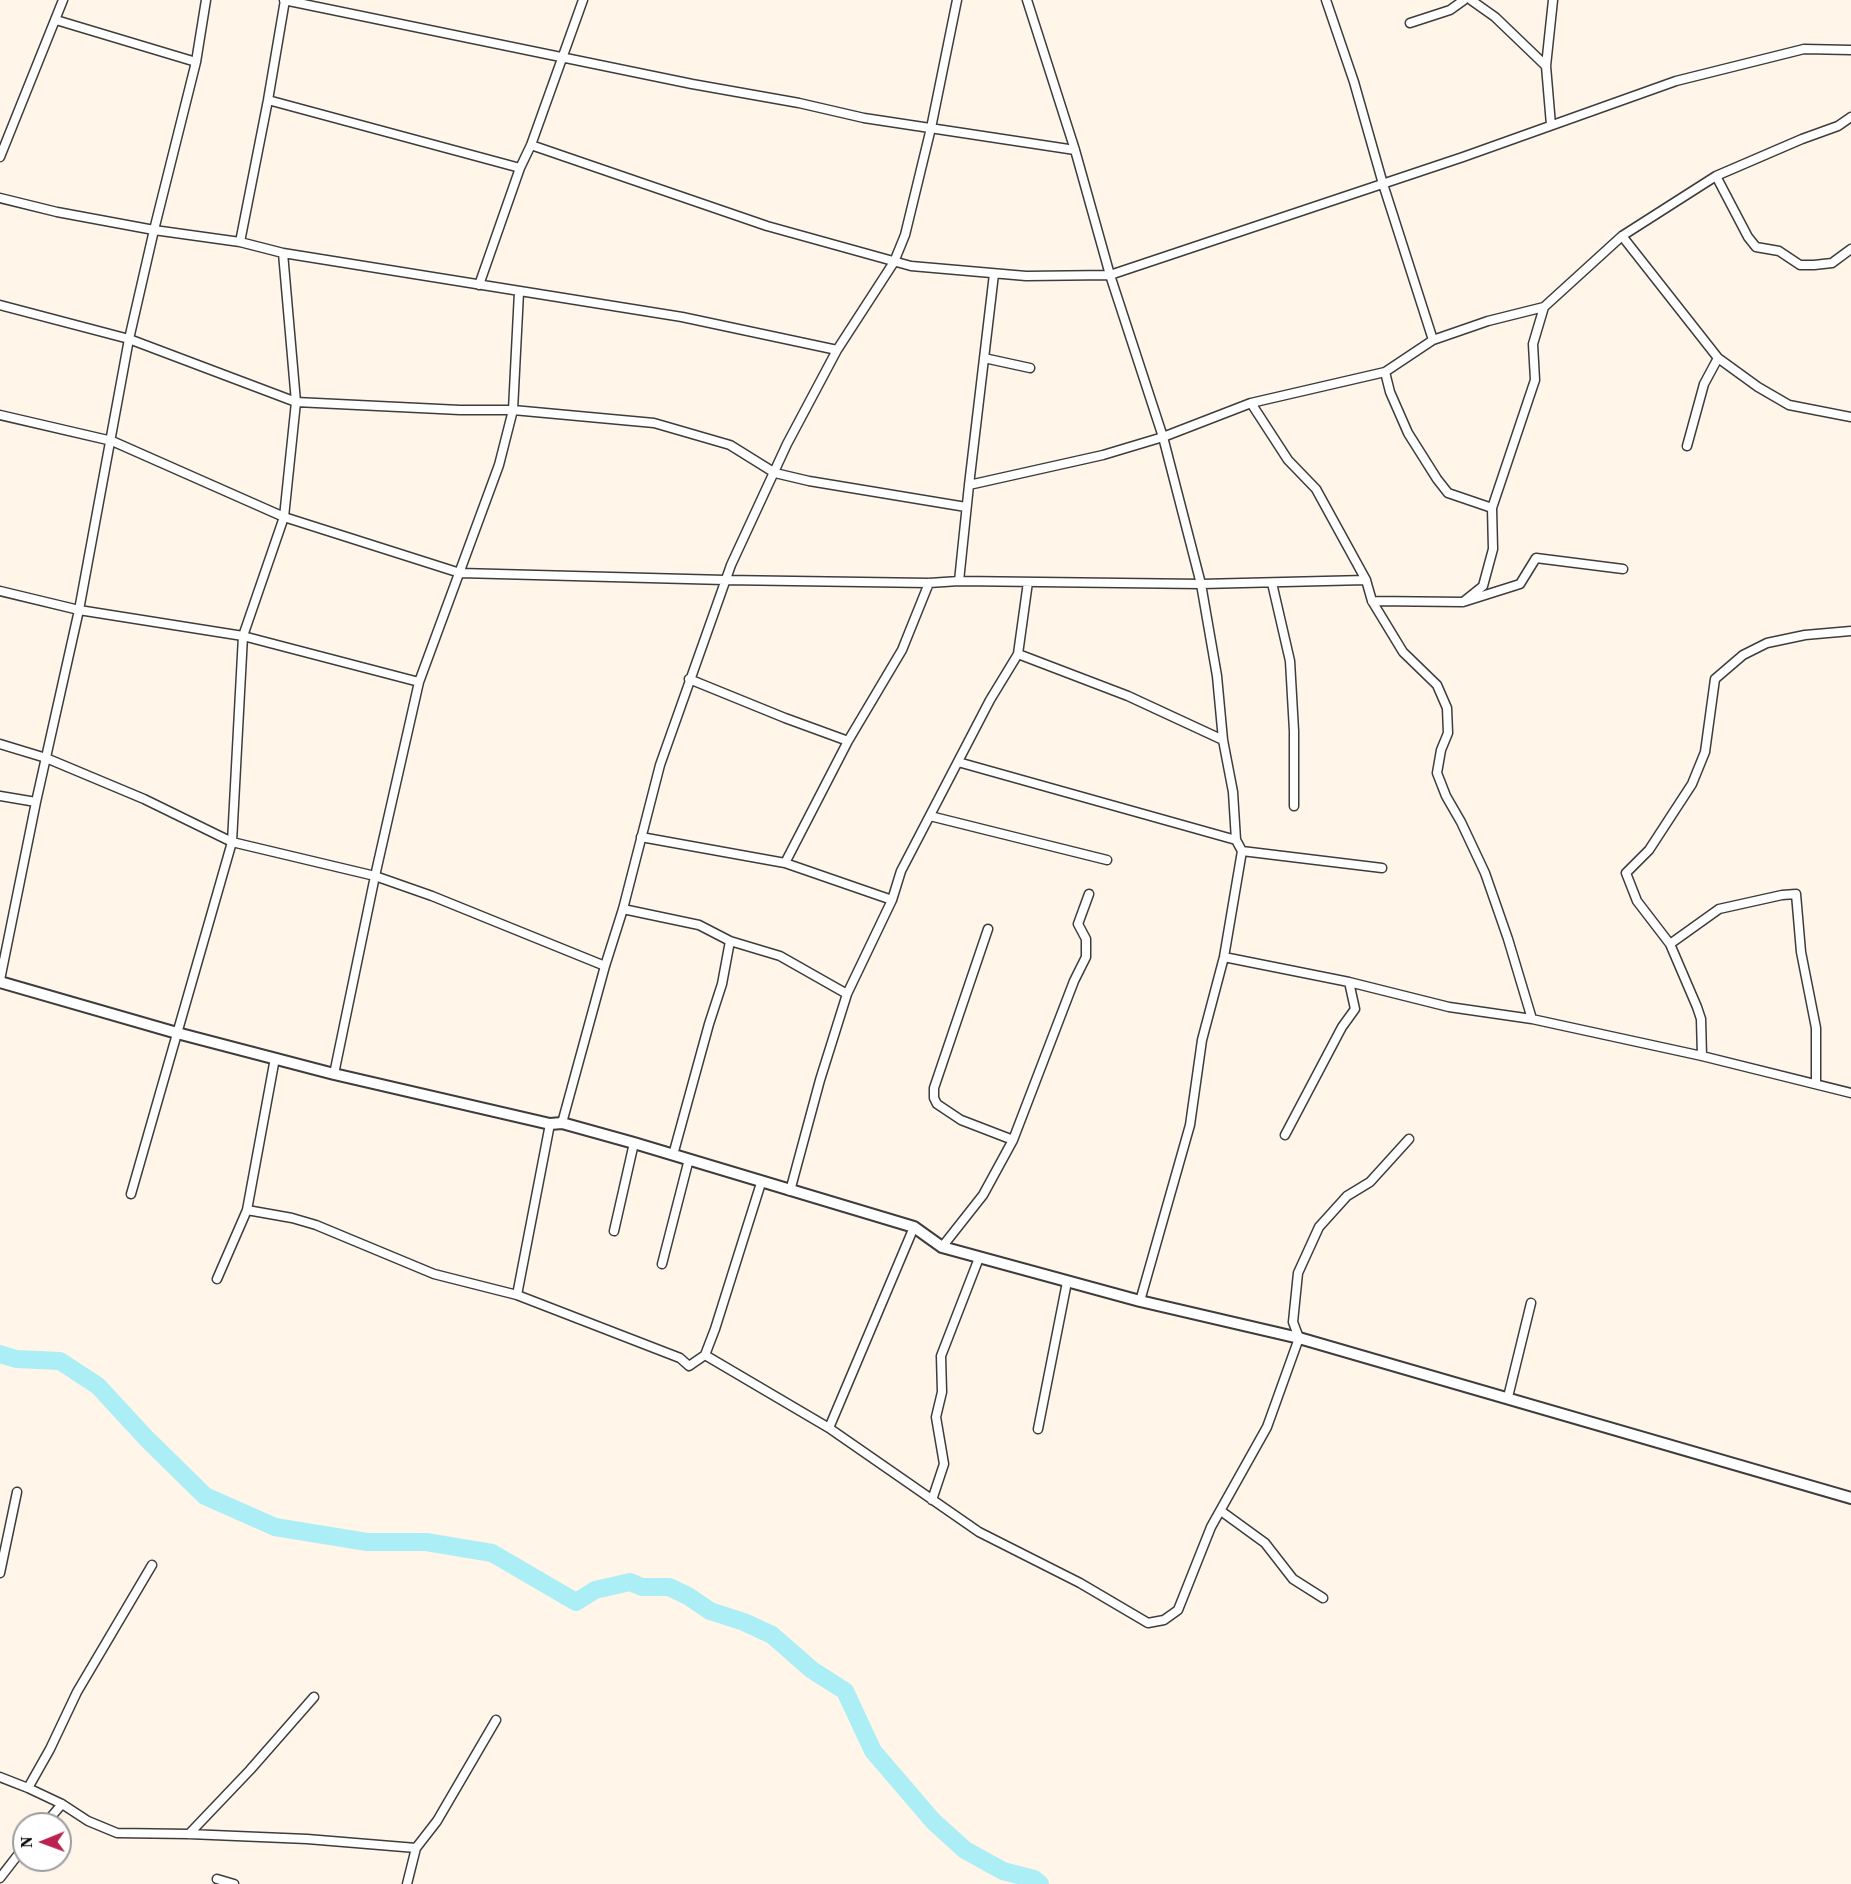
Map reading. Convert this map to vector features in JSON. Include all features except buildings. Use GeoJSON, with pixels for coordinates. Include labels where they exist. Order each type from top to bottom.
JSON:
{"type":"FeatureCollection","features":[{"type":"Feature","properties":{"kind":"street"},"geometry":{"type":"LineString","coordinates":[[0,157],[63,0]]}},
{"type":"Feature","properties":{"kind":"street"},"geometry":{"type":"LineString","coordinates":[[206,0],[196,62],[129,339],[79,610],[36,802],[0,981],[177,1033],[334,1074],[550,1124],[562,1124],[634,1143],[761,1183],[914,1227],[942,1247],[979,1258],[1140,1301],[1299,1338],[1851,1498]]}},
{"type":"Feature","properties":{"kind":"street"},"geometry":{"type":"LineString","coordinates":[[240,242],[285,0],[864,118],[1075,150]]}},
{"type":"Feature","properties":{"kind":"street"},"geometry":{"type":"LineString","coordinates":[[479,285],[583,0]]}},
{"type":"Feature","properties":{"kind":"street"},"geometry":{"type":"LineString","coordinates":[[562,1124],[623,909],[660,765],[725,580],[787,444],[837,350],[894,262],[905,235],[931,128],[957,0]]}},
{"type":"Feature","properties":{"kind":"street"},"geometry":{"type":"LineString","coordinates":[[1027,0],[1075,150],[1110,275],[1163,437],[1201,584],[1217,676],[1223,740],[1233,792],[1236,840],[1242,851],[1224,957],[1202,1040],[1190,1125],[1140,1301]]}},
{"type":"Feature","properties":{"kind":"street"},"geometry":{"type":"LineString","coordinates":[[1326,0],[1354,82],[1383,184],[1433,340]]}},
{"type":"Feature","properties":{"kind":"street"},"geometry":{"type":"LineString","coordinates":[[1410,23],[1450,9],[1464,0]]}},
{"type":"Feature","properties":{"kind":"street"},"geometry":{"type":"LineString","coordinates":[[1471,0],[1494,17],[1546,66]]}},
{"type":"Feature","properties":{"kind":"street"},"geometry":{"type":"LineString","coordinates":[[1551,125],[1546,66],[1553,0]]}},
{"type":"Feature","properties":{"kind":"street"},"geometry":{"type":"LineString","coordinates":[[56,20],[196,62]]}},
{"type":"Feature","properties":{"kind":"street"},"geometry":{"type":"LineString","coordinates":[[531,146],[767,226],[911,266],[994,274],[1110,275],[1463,158],[1676,81],[1804,49],[1851,50]]}},
{"type":"Feature","properties":{"kind":"street"},"geometry":{"type":"LineString","coordinates":[[268,100],[520,168]]}},
{"type":"Feature","properties":{"kind":"street"},"geometry":{"type":"LineString","coordinates":[[969,485],[1103,456],[1163,437],[1251,403],[1385,372],[1433,340],[1488,321],[1544,307],[1622,236],[1716,176],[1838,126],[1851,117]]}},
{"type":"Feature","properties":{"kind":"street"},"geometry":{"type":"LineString","coordinates":[[1716,176],[1748,237],[1756,247],[1779,251],[1800,265],[1832,263],[1851,249]]}},
{"type":"Feature","properties":{"kind":"street"},"geometry":{"type":"LineString","coordinates":[[0,198],[57,212],[154,230],[240,242],[283,253],[682,317],[837,350]]}},
{"type":"Feature","properties":{"kind":"street"},"geometry":{"type":"LineString","coordinates":[[1622,236],[1718,358],[1758,387],[1789,405],[1851,417]]}},
{"type":"Feature","properties":{"kind":"street"},"geometry":{"type":"LineString","coordinates":[[132,1194],[232,842],[243,636],[284,517],[296,402],[283,253]]}},
{"type":"Feature","properties":{"kind":"street"},"geometry":{"type":"LineString","coordinates":[[958,581],[994,274]]}},
{"type":"Feature","properties":{"kind":"street"},"geometry":{"type":"LineString","coordinates":[[334,1074],[375,876],[420,682],[499,465],[513,410],[519,292]]}},
{"type":"Feature","properties":{"kind":"street"},"geometry":{"type":"LineString","coordinates":[[0,305],[129,339],[296,402],[460,410],[513,410],[654,423],[730,445],[775,473],[809,482],[966,507]]}},
{"type":"Feature","properties":{"kind":"street"},"geometry":{"type":"LineString","coordinates":[[1463,602],[1483,586],[1493,549],[1492,508],[1535,380],[1533,344],[1544,307]]}},
{"type":"Feature","properties":{"kind":"street"},"geometry":{"type":"LineString","coordinates":[[984,358],[1030,369]]}},
{"type":"Feature","properties":{"kind":"street"},"geometry":{"type":"LineString","coordinates":[[1687,446],[1704,384],[1718,358]]}},
{"type":"Feature","properties":{"kind":"street"},"geometry":{"type":"LineString","coordinates":[[1385,372],[1390,392],[1408,432],[1448,493],[1492,508]]}},
{"type":"Feature","properties":{"kind":"street"},"geometry":{"type":"LineString","coordinates":[[1251,403],[1288,460],[1316,489],[1366,580],[1372,602],[1403,652],[1437,685],[1447,708],[1448,733],[1441,750],[1437,772],[1446,796],[1485,873],[1532,1019]]}},
{"type":"Feature","properties":{"kind":"street"},"geometry":{"type":"LineString","coordinates":[[0,415],[112,441],[284,517],[460,573],[929,583],[958,581],[1201,584],[1366,580]]}},
{"type":"Feature","properties":{"kind":"street"},"geometry":{"type":"LineString","coordinates":[[1372,602],[1463,602],[1520,584],[1536,558],[1623,569]]}},
{"type":"Feature","properties":{"kind":"street"},"geometry":{"type":"LineString","coordinates":[[790,1191],[820,1080],[847,994],[892,900],[901,871],[990,700],[1018,654],[1028,582]]}},
{"type":"Feature","properties":{"kind":"street"},"geometry":{"type":"LineString","coordinates":[[785,864],[848,741],[902,650],[929,583]]}},
{"type":"Feature","properties":{"kind":"street"},"geometry":{"type":"LineString","coordinates":[[1272,583],[1290,661],[1294,731],[1294,806]]}},
{"type":"Feature","properties":{"kind":"street"},"geometry":{"type":"LineString","coordinates":[[0,591],[79,610],[243,636],[420,682]]}},
{"type":"Feature","properties":{"kind":"street"},"geometry":{"type":"LineString","coordinates":[[1702,1056],[1699,1013],[1670,944],[1637,901],[1626,873],[1649,850],[1692,784],[1705,752],[1715,679],[1743,655],[1767,643],[1805,635],[1851,631]]}},
{"type":"Feature","properties":{"kind":"street"},"geometry":{"type":"LineString","coordinates":[[1018,654],[1128,696],[1223,740]]}},
{"type":"Feature","properties":{"kind":"street"},"geometry":{"type":"LineString","coordinates":[[689,679],[848,741]]}},
{"type":"Feature","properties":{"kind":"street"},"geometry":{"type":"LineString","coordinates":[[0,744],[46,758],[144,799],[232,842],[375,876],[432,896],[605,966]]}},
{"type":"Feature","properties":{"kind":"street"},"geometry":{"type":"LineString","coordinates":[[958,762],[1236,840]]}},
{"type":"Feature","properties":{"kind":"street"},"geometry":{"type":"LineString","coordinates":[[0,796],[36,802]]}},
{"type":"Feature","properties":{"kind":"street"},"geometry":{"type":"LineString","coordinates":[[930,816],[1107,860]]}},
{"type":"Feature","properties":{"kind":"street"},"geometry":{"type":"LineString","coordinates":[[641,837],[785,864],[892,900]]}},
{"type":"Feature","properties":{"kind":"street"},"geometry":{"type":"LineString","coordinates":[[1242,851],[1382,868]]}},
{"type":"Feature","properties":{"kind":"street"},"geometry":{"type":"LineString","coordinates":[[942,1247],[982,1195],[1013,1140],[1074,981],[1086,957],[1086,939],[1078,924],[1089,894]]}},
{"type":"Feature","properties":{"kind":"street"},"geometry":{"type":"LineString","coordinates":[[1670,944],[1719,909],[1796,894],[1801,952],[1816,1028],[1816,1083]]}},
{"type":"Feature","properties":{"kind":"street"},"geometry":{"type":"LineString","coordinates":[[623,909],[699,925],[730,941],[780,956],[847,994]]}},
{"type":"Feature","properties":{"kind":"street"},"geometry":{"type":"LineString","coordinates":[[988,929],[934,1088],[934,1098],[937,1104],[961,1120],[1013,1140]]}},
{"type":"Feature","properties":{"kind":"street"},"geometry":{"type":"LineString","coordinates":[[673,1155],[722,984],[730,941]]}},
{"type":"Feature","properties":{"kind":"street"},"geometry":{"type":"LineString","coordinates":[[1224,957],[1349,982],[1449,1007],[1532,1019],[1702,1056],[1851,1093]]}},
{"type":"Feature","properties":{"kind":"street"},"geometry":{"type":"LineString","coordinates":[[1285,1135],[1342,1027],[1354,1009],[1349,982]]}},
{"type":"Feature","properties":{"kind":"street"},"geometry":{"type":"LineString","coordinates":[[217,1278],[247,1210],[275,1058]]}},
{"type":"Feature","properties":{"kind":"street"},"geometry":{"type":"LineString","coordinates":[[517,1295],[550,1124]]}},
{"type":"Feature","properties":{"kind":"street"},"geometry":{"type":"LineString","coordinates":[[705,1355],[829,1428],[979,1532],[1080,1583],[1148,1623],[1164,1620],[1178,1610],[1211,1527],[1267,1427],[1299,1338],[1293,1322],[1298,1273],[1319,1227],[1347,1196],[1370,1182],[1409,1139]]}},
{"type":"Feature","properties":{"kind":"street"},"geometry":{"type":"LineString","coordinates":[[614,1231],[634,1143]]}},
{"type":"Feature","properties":{"kind":"street"},"geometry":{"type":"LineString","coordinates":[[662,1264],[689,1159]]}},
{"type":"Feature","properties":{"kind":"street"},"geometry":{"type":"LineString","coordinates":[[247,1210],[316,1225],[357,1240],[434,1274],[517,1295],[680,1358],[689,1366],[705,1355],[716,1329],[761,1183]]}},
{"type":"Feature","properties":{"kind":"street"},"geometry":{"type":"LineString","coordinates":[[829,1428],[914,1227]]}},
{"type":"Feature","properties":{"kind":"street"},"geometry":{"type":"LineString","coordinates":[[932,1500],[944,1464],[936,1417],[942,1392],[941,1356],[979,1258]]}},
{"type":"Feature","properties":{"kind":"street"},"geometry":{"type":"LineString","coordinates":[[1038,1429],[1067,1282]]}},
{"type":"Feature","properties":{"kind":"street"},"geometry":{"type":"LineString","coordinates":[[1508,1397],[1531,1303]]}},
{"type":"Feature","properties":{"kind":"street"},"geometry":{"type":"LineString","coordinates":[[0,1573],[17,1492]]}},
{"type":"Feature","properties":{"kind":"street"},"geometry":{"type":"LineString","coordinates":[[1221,1511],[1264,1543],[1293,1579],[1323,1598]]}},
{"type":"Feature","properties":{"kind":"street"},"geometry":{"type":"LineString","coordinates":[[28,1788],[50,1749],[77,1692],[152,1565]]}},
{"type":"Feature","properties":{"kind":"street"},"geometry":{"type":"LineString","coordinates":[[189,1834],[250,1770],[314,1697]]}},
{"type":"Feature","properties":{"kind":"street"},"geometry":{"type":"LineString","coordinates":[[407,1884],[416,1848],[437,1821],[496,1720]]}},
{"type":"Feature","properties":{"kind":"street"},"geometry":{"type":"LineString","coordinates":[[0,1777],[62,1804],[88,1821],[117,1833],[307,1839],[416,1848]]}},
{"type":"Feature","properties":{"kind":"street"},"geometry":{"type":"LineString","coordinates":[[55,1812],[62,1804]]}},
{"type":"Feature","properties":{"kind":"street"},"geometry":{"type":"LineString","coordinates":[[0,1878],[12,1863]]}},
{"type":"Feature","properties":{"kind":"street"},"geometry":{"type":"LineString","coordinates":[[217,1879],[234,1884]]}},
{"type":"Feature","properties":{"kind":"waterway"},"geometry":{"type":"LineString","coordinates":[[0,1354],[16,1359],[60,1361],[98,1386],[146,1438],[205,1496],[275,1527],[367,1542],[426,1542],[492,1553],[576,1602],[595,1590],[630,1582],[642,1587],[669,1587],[688,1596],[710,1611],[744,1622],[772,1635],[812,1670],[845,1691],[873,1751],[933,1821],[965,1850],[1003,1871],[1034,1879],[1040,1884]]}}]}
